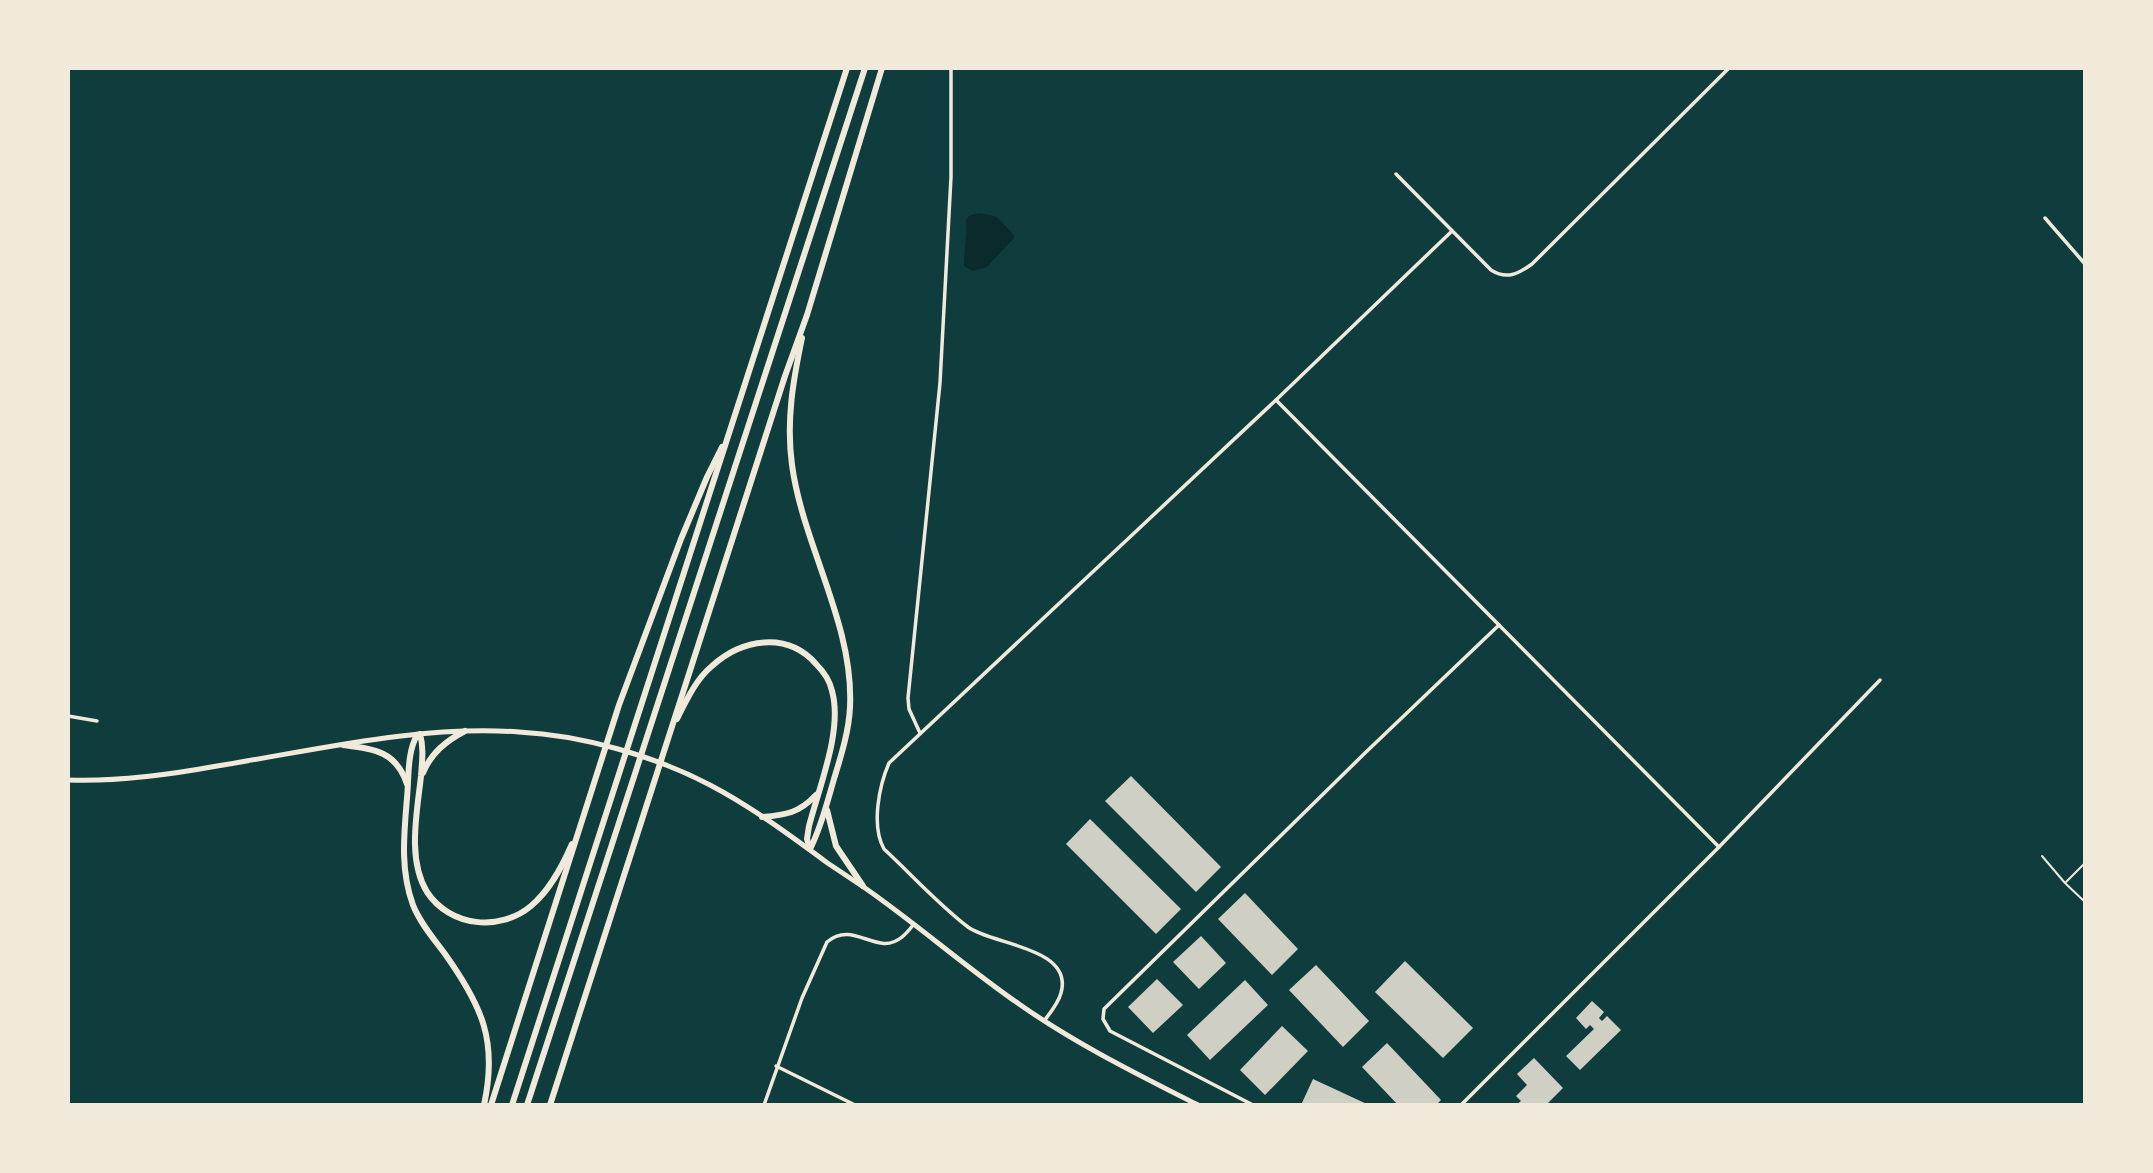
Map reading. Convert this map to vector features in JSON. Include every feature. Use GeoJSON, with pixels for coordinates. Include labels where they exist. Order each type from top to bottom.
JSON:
{"type":"FeatureCollection","features":[{"type":"Feature","properties":{"kind":"highway"},"geometry":{"type":"LineString","coordinates":[[512,1105],[847,68]]}},
{"type":"Feature","properties":{"kind":"highway"},"geometry":{"type":"LineString","coordinates":[[527,1105],[865,68]]}},
{"type":"Feature","properties":{"kind":"highway"},"geometry":{"type":"LineString","coordinates":[[550,1105],[807,315],[882,68]]}},
{"type":"Feature","properties":{"kind":"highway"},"geometry":{"type":"LineString","coordinates":[[807,315],[790,403],[792,465],[807,528],[840,629],[850,687],[847,729],[817,836],[810,849]]}},
{"type":"Feature","properties":{"kind":"highway"},"geometry":{"type":"LineString","coordinates":[[491,1105],[619,705],[707,477],[729,433]]}},
{"type":"Feature","properties":{"kind":"highway"},"geometry":{"type":"LineString","coordinates":[[668,738],[699,681],[709,668],[732,650],[768,641],[797,648],[811,658],[829,682],[835,712],[832,741],[807,839],[810,849]]}},
{"type":"Feature","properties":{"kind":"highway"},"geometry":{"type":"LineString","coordinates":[[421,778],[433,755],[442,745],[465,731]]}},
{"type":"Feature","properties":{"kind":"highway"},"geometry":{"type":"LineString","coordinates":[[418,734],[423,749],[416,854],[422,880],[428,892],[445,910],[470,922],[503,920],[530,907],[556,877],[586,810]]}},
{"type":"Feature","properties":{"kind":"highway"},"geometry":{"type":"LineString","coordinates":[[418,734],[411,752],[407,793],[403,846],[406,881],[414,907],[467,986],[483,1020],[489,1066],[484,1105]]}},
{"type":"Feature","properties":{"kind":"highway"},"geometry":{"type":"LineString","coordinates":[[343,745],[376,750],[386,755],[395,762],[407,782],[407,793]]}},
{"type":"Feature","properties":{"kind":"highway"},"geometry":{"type":"LineString","coordinates":[[762,817],[796,812],[818,794]]}},
{"type":"Feature","properties":{"kind":"highway"},"geometry":{"type":"LineString","coordinates":[[826,806],[836,846],[863,886]]}},
{"type":"Feature","properties":{"kind":"main road"},"geometry":{"type":"LineString","coordinates":[[68,780],[97,781],[152,776],[418,734],[465,731],[521,732],[583,741],[619,750],[687,774],[731,797],[863,886],[1044,1021],[1078,1043],[1198,1105]]}},
{"type":"Feature","properties":{"kind":"street"},"geometry":{"type":"LineString","coordinates":[[920,733],[909,709],[908,698],[941,369],[951,177],[951,68]]}},
{"type":"Feature","properties":{"kind":"street"},"geometry":{"type":"LineString","coordinates":[[1396,174],[1496,273],[1512,275],[1532,264],[1729,68]]}},
{"type":"Feature","properties":{"kind":"street"},"geometry":{"type":"LineString","coordinates":[[2045,218],[2085,264]]}},
{"type":"Feature","properties":{"kind":"street"},"geometry":{"type":"LineString","coordinates":[[1044,1021],[1062,991],[1062,977],[1054,965],[1038,954],[970,928],[884,849],[878,835],[877,815],[884,772],[889,763],[920,733],[1276,400],[1452,231]]}},
{"type":"Feature","properties":{"kind":"street"},"geometry":{"type":"LineString","coordinates":[[1276,400],[1718,846]]}},
{"type":"Feature","properties":{"kind":"street"},"geometry":{"type":"LineString","coordinates":[[1253,1105],[1110,1031],[1103,1019],[1104,1009],[1499,625]]}},
{"type":"Feature","properties":{"kind":"street"},"geometry":{"type":"LineString","coordinates":[[1461,1105],[1880,680]]}},
{"type":"Feature","properties":{"kind":"street"},"geometry":{"type":"LineString","coordinates":[[68,716],[97,720]]}},
{"type":"Feature","properties":{"kind":"street"},"geometry":{"type":"LineString","coordinates":[[764,1105],[802,998],[827,942],[846,933],[871,942],[893,942],[914,925]]}},
{"type":"Feature","properties":{"kind":"street"},"geometry":{"type":"LineString","coordinates":[[776,1066],[855,1105]]}},
{"type":"Feature","properties":{"kind":"path"},"geometry":{"type":"LineString","coordinates":[[2042,856],[2085,902]]}},
{"type":"Feature","properties":{"kind":"path"},"geometry":{"type":"LineString","coordinates":[[2065,883],[2085,863]]}},
{"type":"Feature","properties":{"kind":"water"},"geometry":{"type":"Polygon","coordinates":[[[981,213],[997,217],[1014,238],[987,267],[973,271],[964,266],[966,220],[981,213]]]}},
{"type":"Feature","properties":{"kind":"building"},"geometry":{"type":"Polygon","coordinates":[[[1131,776],[1221,867],[1196,892],[1105,801],[1131,776]]]}},
{"type":"Feature","properties":{"kind":"building"},"geometry":{"type":"Polygon","coordinates":[[[1090,819],[1181,909],[1156,934],[1066,844],[1090,819]]]}},
{"type":"Feature","properties":{"kind":"building"},"geometry":{"type":"Polygon","coordinates":[[[1245,893],[1298,949],[1272,975],[1218,919],[1245,893]]]}},
{"type":"Feature","properties":{"kind":"building"},"geometry":{"type":"Polygon","coordinates":[[[1201,936],[1226,963],[1199,989],[1173,962],[1201,936]]]}},
{"type":"Feature","properties":{"kind":"building"},"geometry":{"type":"Polygon","coordinates":[[[1405,961],[1473,1028],[1443,1058],[1375,992],[1405,961]]]}},
{"type":"Feature","properties":{"kind":"building"},"geometry":{"type":"Polygon","coordinates":[[[1316,965],[1369,1021],[1343,1047],[1289,990],[1316,965]]]}},
{"type":"Feature","properties":{"kind":"building"},"geometry":{"type":"Polygon","coordinates":[[[1157,979],[1183,1005],[1153,1033],[1128,1007],[1157,979]]]}},
{"type":"Feature","properties":{"kind":"building"},"geometry":{"type":"Polygon","coordinates":[[[1245,980],[1268,1005],[1210,1060],[1187,1035],[1245,980]]]}},
{"type":"Feature","properties":{"kind":"building"},"geometry":{"type":"Polygon","coordinates":[[[1592,1001],[1604,1012],[1599,1018],[1602,1021],[1607,1016],[1621,1030],[1580,1070],[1566,1056],[1594,1029],[1590,1025],[1586,1029],[1576,1018],[1592,1001]]]}},
{"type":"Feature","properties":{"kind":"building"},"geometry":{"type":"Polygon","coordinates":[[[1282,1026],[1308,1051],[1265,1095],[1240,1070],[1282,1026]]]}},
{"type":"Feature","properties":{"kind":"building"},"geometry":{"type":"Polygon","coordinates":[[[1387,1043],[1441,1100],[1436,1105],[1398,1105],[1362,1067],[1387,1043]]]}},
{"type":"Feature","properties":{"kind":"building"},"geometry":{"type":"Polygon","coordinates":[[[1534,1058],[1563,1088],[1546,1105],[1516,1105],[1521,1101],[1516,1096],[1527,1085],[1517,1074],[1534,1058]]]}},
{"type":"Feature","properties":{"kind":"building"},"geometry":{"type":"Polygon","coordinates":[[[1313,1079],[1369,1105],[1301,1105],[1313,1079]]]}}]}
